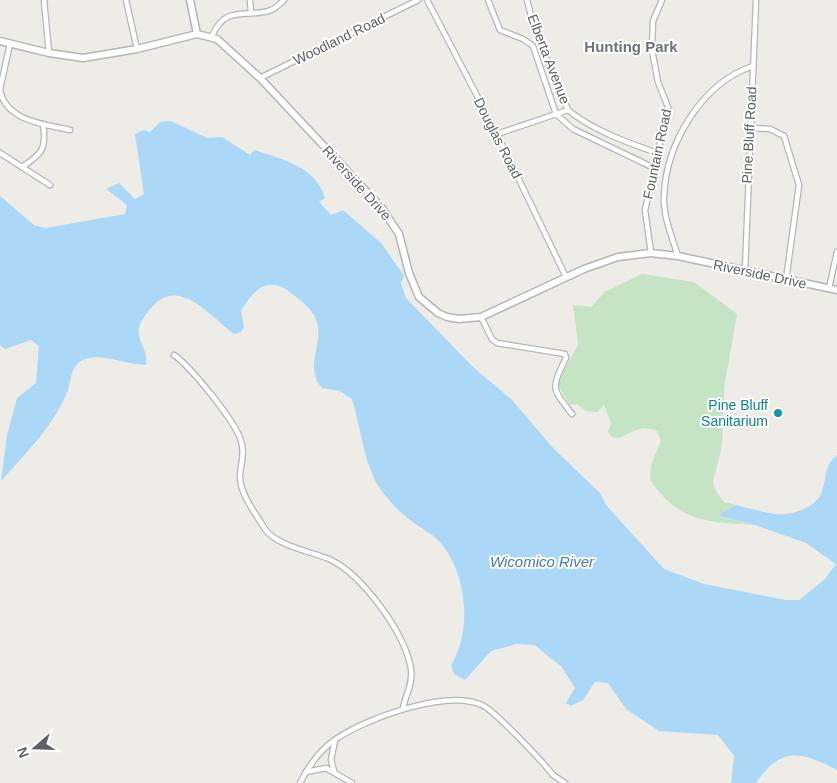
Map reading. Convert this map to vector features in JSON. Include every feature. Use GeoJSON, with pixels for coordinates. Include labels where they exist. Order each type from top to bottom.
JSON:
{"type":"FeatureCollection","features":[{"type":"Feature","properties":{"kind":"street"},"geometry":{"type":"LineString","coordinates":[[49,53],[44,1],[50,0]]}},
{"type":"Feature","properties":{"kind":"street"},"geometry":{"type":"LineString","coordinates":[[126,0],[137,49]]}},
{"type":"Feature","properties":{"kind":"street"},"geometry":{"type":"LineString","coordinates":[[190,0],[197,34]]}},
{"type":"Feature","properties":{"kind":"street"},"geometry":{"type":"LineString","coordinates":[[250,0],[251,12]]}},
{"type":"Feature","properties":{"kind":"street"},"geometry":{"type":"LineString","coordinates":[[0,41],[49,53],[83,58],[137,49],[197,34],[212,36],[224,20],[241,13],[271,10],[284,0]]}},
{"type":"Feature","properties":{"kind":"street","name":"Woodland Road"},"geometry":{"type":"LineString","coordinates":[[260,78],[418,0]]}},
{"type":"Feature","properties":{"kind":"street","name":"Douglas Road"},"geometry":{"type":"LineString","coordinates":[[427,0],[497,134],[566,277]]}},
{"type":"Feature","properties":{"kind":"street"},"geometry":{"type":"LineString","coordinates":[[488,0],[500,30],[523,39],[535,50],[556,114],[573,129],[654,168]]}},
{"type":"Feature","properties":{"kind":"street","name":"Elberta Avenue"},"geometry":{"type":"LineString","coordinates":[[527,0],[534,28],[568,110],[579,118],[625,142],[657,153]]}},
{"type":"Feature","properties":{"kind":"street","name":"Fountain Road"},"geometry":{"type":"LineString","coordinates":[[650,253],[645,210],[668,107],[658,82],[652,50],[653,21],[662,0]]}},
{"type":"Feature","properties":{"kind":"street","name":"Pine Bluff Road"},"geometry":{"type":"LineString","coordinates":[[745,271],[756,0]]}},
{"type":"Feature","properties":{"kind":"street","name":"Riverside Drive"},"geometry":{"type":"LineString","coordinates":[[212,36],[260,78],[392,222],[399,234],[415,290],[423,302],[438,313],[459,318],[481,317],[566,277],[618,257],[650,253],[678,256],[837,290]]}},
{"type":"Feature","properties":{"kind":"street"},"geometry":{"type":"LineString","coordinates":[[10,44],[0,89],[8,109],[21,117],[70,130]]}},
{"type":"Feature","properties":{"kind":"street"},"geometry":{"type":"LineString","coordinates":[[678,256],[670,231],[664,195],[676,144],[692,117],[713,90],[729,76],[753,66]]}},
{"type":"Feature","properties":{"kind":"street"},"geometry":{"type":"LineString","coordinates":[[497,134],[568,110]]}},
{"type":"Feature","properties":{"kind":"street"},"geometry":{"type":"LineString","coordinates":[[22,167],[42,151],[45,137],[43,124]]}},
{"type":"Feature","properties":{"kind":"street"},"geometry":{"type":"LineString","coordinates":[[750,128],[770,129],[784,136],[799,185],[786,280]]}},
{"type":"Feature","properties":{"kind":"street"},"geometry":{"type":"LineString","coordinates":[[0,153],[50,185]]}},
{"type":"Feature","properties":{"kind":"street"},"geometry":{"type":"LineString","coordinates":[[829,288],[837,252]]}},
{"type":"Feature","properties":{"kind":"street"},"geometry":{"type":"LineString","coordinates":[[481,317],[492,340],[497,343],[564,354],[566,358],[554,380],[554,389],[572,414]]}},
{"type":"Feature","properties":{"kind":"street"},"geometry":{"type":"LineString","coordinates":[[174,355],[186,365],[238,432],[244,455],[241,485],[266,531],[277,540],[331,560],[348,570],[388,619],[399,636],[410,668],[409,694],[403,709]]}},
{"type":"Feature","properties":{"kind":"street"},"geometry":{"type":"LineString","coordinates":[[300,783],[305,773],[322,752],[335,740],[358,727],[403,709],[454,701],[472,701],[485,706],[553,775],[565,783]]}},
{"type":"Feature","properties":{"kind":"street"},"geometry":{"type":"LineString","coordinates":[[334,771],[332,760],[335,740]]}},
{"type":"Feature","properties":{"kind":"street"},"geometry":{"type":"LineString","coordinates":[[305,773],[317,769],[334,771],[352,783]]}},
{"type":"Feature","properties":{"kind":"green space"},"geometry":{"type":"Polygon","coordinates":[[[642,274],[694,282],[737,314],[724,388],[722,446],[713,481],[715,490],[724,502],[736,505],[719,517],[755,525],[723,523],[696,518],[672,505],[650,480],[651,465],[661,441],[657,431],[646,428],[619,438],[612,437],[608,432],[611,423],[604,405],[597,412],[586,411],[577,404],[570,405],[557,383],[578,345],[573,305],[591,307],[605,292],[642,274]]]}},
{"type":"Feature","properties":{"kind":"water","name":"Wicomico River"},"geometry":{"type":"Polygon","coordinates":[[[171,121],[207,138],[222,137],[250,155],[254,150],[286,161],[306,171],[314,178],[325,198],[319,202],[331,215],[343,210],[382,244],[404,276],[401,283],[406,298],[473,367],[512,400],[554,449],[600,493],[606,505],[664,569],[704,584],[786,600],[799,600],[825,579],[836,564],[806,543],[755,525],[718,516],[736,505],[767,513],[783,514],[789,514],[809,507],[821,494],[830,463],[837,455],[837,770],[813,759],[792,755],[774,763],[756,783],[731,783],[734,756],[718,735],[659,731],[626,709],[608,683],[595,682],[583,700],[571,706],[566,703],[575,688],[561,666],[535,645],[517,644],[491,651],[465,680],[454,674],[451,665],[458,652],[462,637],[464,605],[462,589],[451,559],[440,542],[400,512],[378,485],[367,461],[352,399],[340,391],[322,388],[316,379],[314,361],[318,324],[314,315],[300,300],[279,286],[264,286],[252,295],[241,311],[244,327],[241,332],[234,334],[204,309],[183,297],[172,295],[161,299],[151,308],[140,324],[139,335],[145,354],[146,365],[99,357],[85,359],[76,365],[66,395],[53,419],[37,441],[1,481],[7,435],[17,398],[36,383],[39,346],[31,340],[5,349],[0,345],[0,196],[34,225],[46,228],[125,214],[127,205],[106,189],[119,183],[135,199],[144,194],[135,134],[143,130],[150,132],[160,122],[171,121]]]}},
{"type":"Feature","properties":{"kind":"place","name":"Pine Bluff Sanitarium"},"geometry":{"type":"Point","coordinates":[778,413]}},
{"type":"Feature","properties":{"kind":"district","name":"Hunting Park"},"geometry":{"type":"Point","coordinates":[631,46]}}]}
